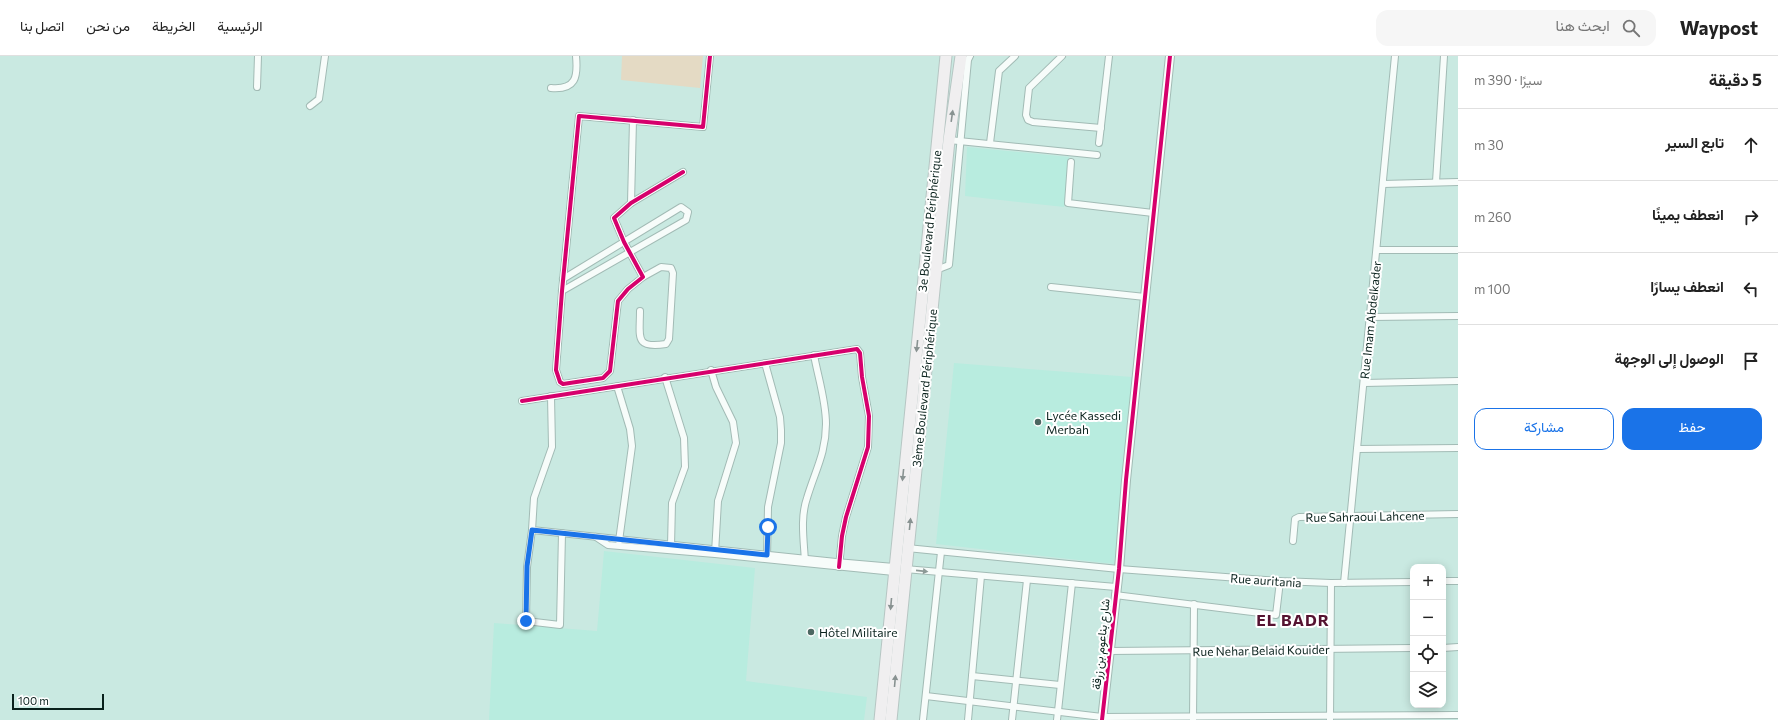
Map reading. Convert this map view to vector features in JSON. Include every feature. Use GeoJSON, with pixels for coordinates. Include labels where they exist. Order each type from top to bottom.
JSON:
{"type":"FeatureCollection","features":[{"type":"Feature","properties":{"kind":"highway","name":"3e Boulevard Périphérique"},"geometry":{"type":"LineString","coordinates":[[902,547],[946,56]]}},
{"type":"Feature","properties":{"kind":"highway","name":"3ème Boulevard Périphérique"},"geometry":{"type":"LineString","coordinates":[[891,720],[897,569],[902,547],[936,270],[949,140],[961,56]]}},
{"type":"Feature","properties":{"kind":"highway"},"geometry":{"type":"LineString","coordinates":[[880,720],[894,625]]}},
{"type":"Feature","properties":{"kind":"street"},"geometry":{"type":"LineString","coordinates":[[257,87],[258,56]]}},
{"type":"Feature","properties":{"kind":"street"},"geometry":{"type":"LineString","coordinates":[[310,106],[319,99],[325,56]]}},
{"type":"Feature","properties":{"kind":"street"},"geometry":{"type":"LineString","coordinates":[[551,88],[565,88],[575,81],[577,70],[576,56]]}},
{"type":"Feature","properties":{"kind":"street"},"geometry":{"type":"LineString","coordinates":[[640,311],[640,336],[643,342],[650,346],[666,344],[670,339],[673,272],[671,268],[661,267],[643,277],[628,289],[618,301],[610,370],[607,375],[603,378],[563,384],[560,382],[556,370],[562,290],[579,116],[703,126],[710,56]]}},
{"type":"Feature","properties":{"kind":"street"},"geometry":{"type":"LineString","coordinates":[[936,270],[949,265],[968,60],[970,56]]}},
{"type":"Feature","properties":{"kind":"street"},"geometry":{"type":"LineString","coordinates":[[990,143],[999,71],[1002,66],[1015,56]]}},
{"type":"Feature","properties":{"kind":"street"},"geometry":{"type":"LineString","coordinates":[[1062,56],[1029,88],[1026,114],[1028,120],[1033,122],[1101,128]]}},
{"type":"Feature","properties":{"kind":"street"},"geometry":{"type":"LineString","coordinates":[[1099,143],[1109,56]]}},
{"type":"Feature","properties":{"kind":"street","name":"شارع بناعوم بن زرقة"},"geometry":{"type":"LineString","coordinates":[[1102,719],[1119,569],[1170,56]]}},
{"type":"Feature","properties":{"kind":"street","name":"Rue Imam Abdelkader"},"geometry":{"type":"LineString","coordinates":[[1344,583],[1371,317],[1395,56]]}},
{"type":"Feature","properties":{"kind":"street"},"geometry":{"type":"LineString","coordinates":[[1436,182],[1444,56]]}},
{"type":"Feature","properties":{"kind":"street"},"geometry":{"type":"LineString","coordinates":[[631,203],[633,120]]}},
{"type":"Feature","properties":{"kind":"street"},"geometry":{"type":"LineString","coordinates":[[949,140],[1097,155]]}},
{"type":"Feature","properties":{"kind":"street"},"geometry":{"type":"LineString","coordinates":[[1071,162],[1068,203],[1154,213]]}},
{"type":"Feature","properties":{"kind":"street"},"geometry":{"type":"LineString","coordinates":[[643,277],[624,242],[614,218],[631,203],[683,172]]}},
{"type":"Feature","properties":{"kind":"street"},"geometry":{"type":"LineString","coordinates":[[1383,184],[1458,182]]}},
{"type":"Feature","properties":{"kind":"street"},"geometry":{"type":"LineString","coordinates":[[562,290],[686,220],[688,212],[681,207],[563,279]]}},
{"type":"Feature","properties":{"kind":"street"},"geometry":{"type":"LineString","coordinates":[[1377,250],[1458,250]]}},
{"type":"Feature","properties":{"kind":"street"},"geometry":{"type":"LineString","coordinates":[[1051,287],[1145,297]]}},
{"type":"Feature","properties":{"kind":"street"},"geometry":{"type":"LineString","coordinates":[[1371,317],[1458,316]]}},
{"type":"Feature","properties":{"kind":"street"},"geometry":{"type":"LineString","coordinates":[[522,400],[617,386],[665,377],[857,349],[860,353],[862,377],[869,416],[868,447],[846,517],[842,536],[839,565]]}},
{"type":"Feature","properties":{"kind":"street"},"geometry":{"type":"LineString","coordinates":[[805,561],[804,511],[823,453],[826,424],[825,409],[814,355]]}},
{"type":"Feature","properties":{"kind":"street"},"geometry":{"type":"LineString","coordinates":[[765,363],[780,417],[781,430],[781,443],[768,508],[767,557]]}},
{"type":"Feature","properties":{"kind":"street"},"geometry":{"type":"LineString","coordinates":[[711,370],[716,387],[733,422],[736,443],[718,502],[715,551]]}},
{"type":"Feature","properties":{"kind":"street"},"geometry":{"type":"LineString","coordinates":[[665,377],[684,438],[685,467],[672,503],[671,547]]}},
{"type":"Feature","properties":{"kind":"street"},"geometry":{"type":"LineString","coordinates":[[1364,383],[1458,382]]}},
{"type":"Feature","properties":{"kind":"street"},"geometry":{"type":"LineString","coordinates":[[617,386],[630,429],[632,446],[618,546]]}},
{"type":"Feature","properties":{"kind":"street"},"geometry":{"type":"LineString","coordinates":[[551,396],[552,447],[534,498],[532,530],[527,566],[526,621],[560,626],[562,533]]}},
{"type":"Feature","properties":{"kind":"street"},"geometry":{"type":"LineString","coordinates":[[1357,449],[1458,448]]}},
{"type":"Feature","properties":{"kind":"street","name":"Rue Sahraoui Lahcene"},"geometry":{"type":"LineString","coordinates":[[1293,541],[1296,517],[1458,514]]}},
{"type":"Feature","properties":{"kind":"street"},"geometry":{"type":"LineString","coordinates":[[532,530],[839,565],[1072,583],[1194,604],[1276,615],[1280,581]]}},
{"type":"Feature","properties":{"kind":"street"},"geometry":{"type":"LineString","coordinates":[[595,536],[608,545],[671,547]]}},
{"type":"Feature","properties":{"kind":"street","name":"Rue auritania"},"geometry":{"type":"LineString","coordinates":[[902,547],[1119,569],[1280,581],[1331,583],[1410,582]]}},
{"type":"Feature","properties":{"kind":"street"},"geometry":{"type":"LineString","coordinates":[[923,720],[941,552]]}},
{"type":"Feature","properties":{"kind":"street"},"geometry":{"type":"LineString","coordinates":[[968,720],[981,576]]}},
{"type":"Feature","properties":{"kind":"street"},"geometry":{"type":"LineString","coordinates":[[1012,720],[1027,580]]}},
{"type":"Feature","properties":{"kind":"street"},"geometry":{"type":"LineString","coordinates":[[1446,581],[1458,581]]}},
{"type":"Feature","properties":{"kind":"street"},"geometry":{"type":"LineString","coordinates":[[1057,720],[1072,583]]}},
{"type":"Feature","properties":{"kind":"street"},"geometry":{"type":"LineString","coordinates":[[1330,718],[1331,583]]}},
{"type":"Feature","properties":{"kind":"street"},"geometry":{"type":"LineString","coordinates":[[1193,719],[1194,604]]}},
{"type":"Feature","properties":{"kind":"street","name":"Rue Nehar Belaid Kouider"},"geometry":{"type":"LineString","coordinates":[[1109,651],[1410,648]]}},
{"type":"Feature","properties":{"kind":"street"},"geometry":{"type":"LineString","coordinates":[[1446,648],[1458,648]]}},
{"type":"Feature","properties":{"kind":"street"},"geometry":{"type":"LineString","coordinates":[[972,676],[1060,685]]}},
{"type":"Feature","properties":{"kind":"street"},"geometry":{"type":"LineString","coordinates":[[926,696],[1058,711],[1102,719],[1330,718],[1458,715]]}},
{"type":"Feature","properties":{"kind":"shaded area"},"geometry":{"type":"Polygon","coordinates":[[[622,56],[703,56],[700,88],[621,80],[622,56]]]}},
{"type":"Feature","properties":{"kind":"shaded area"},"geometry":{"type":"Polygon","coordinates":[[[967,147],[1069,157],[1064,207],[965,196],[967,147]]]}},
{"type":"Feature","properties":{"kind":"shaded area"},"geometry":{"type":"Polygon","coordinates":[[[954,363],[1132,377],[1114,564],[936,544],[954,363]]]}},
{"type":"Feature","properties":{"kind":"shaded area"},"geometry":{"type":"Polygon","coordinates":[[[604,551],[755,568],[746,681],[867,697],[864,720],[489,720],[494,623],[597,631],[604,551]]]}},
{"type":"Feature","properties":{"kind":"cycle path"},"geometry":{"type":"LineString","coordinates":[[683,172],[631,203],[614,218],[624,242],[643,277],[628,289],[618,301],[610,371],[603,378],[563,384],[560,382],[556,370],[579,116],[703,127],[710,56]]}},
{"type":"Feature","properties":{"kind":"cycle path"},"geometry":{"type":"LineString","coordinates":[[1102,720],[1119,569],[1126,480],[1170,56]]}},
{"type":"Feature","properties":{"kind":"cycle path"},"geometry":{"type":"LineString","coordinates":[[522,401],[857,349],[860,353],[862,377],[869,416],[868,447],[846,517],[842,536],[839,567]]}},
{"type":"Feature","properties":{"kind":"place","name":"Lycée Kassedi Merbah"},"geometry":{"type":"Point","coordinates":[1038,422]}},
{"type":"Feature","properties":{"kind":"place","name":"Hôtel Militaire"},"geometry":{"type":"Point","coordinates":[811,632]}},
{"type":"Feature","properties":{"kind":"district","name":"EL BADR"},"geometry":{"type":"Point","coordinates":[1293,619]}},
{"type":"Feature","properties":{"kind":"route"},"geometry":{"type":"LineString","coordinates":[[526,621],[527,566],[532,530],[640,540],[767,555],[768,527]]}}]}
